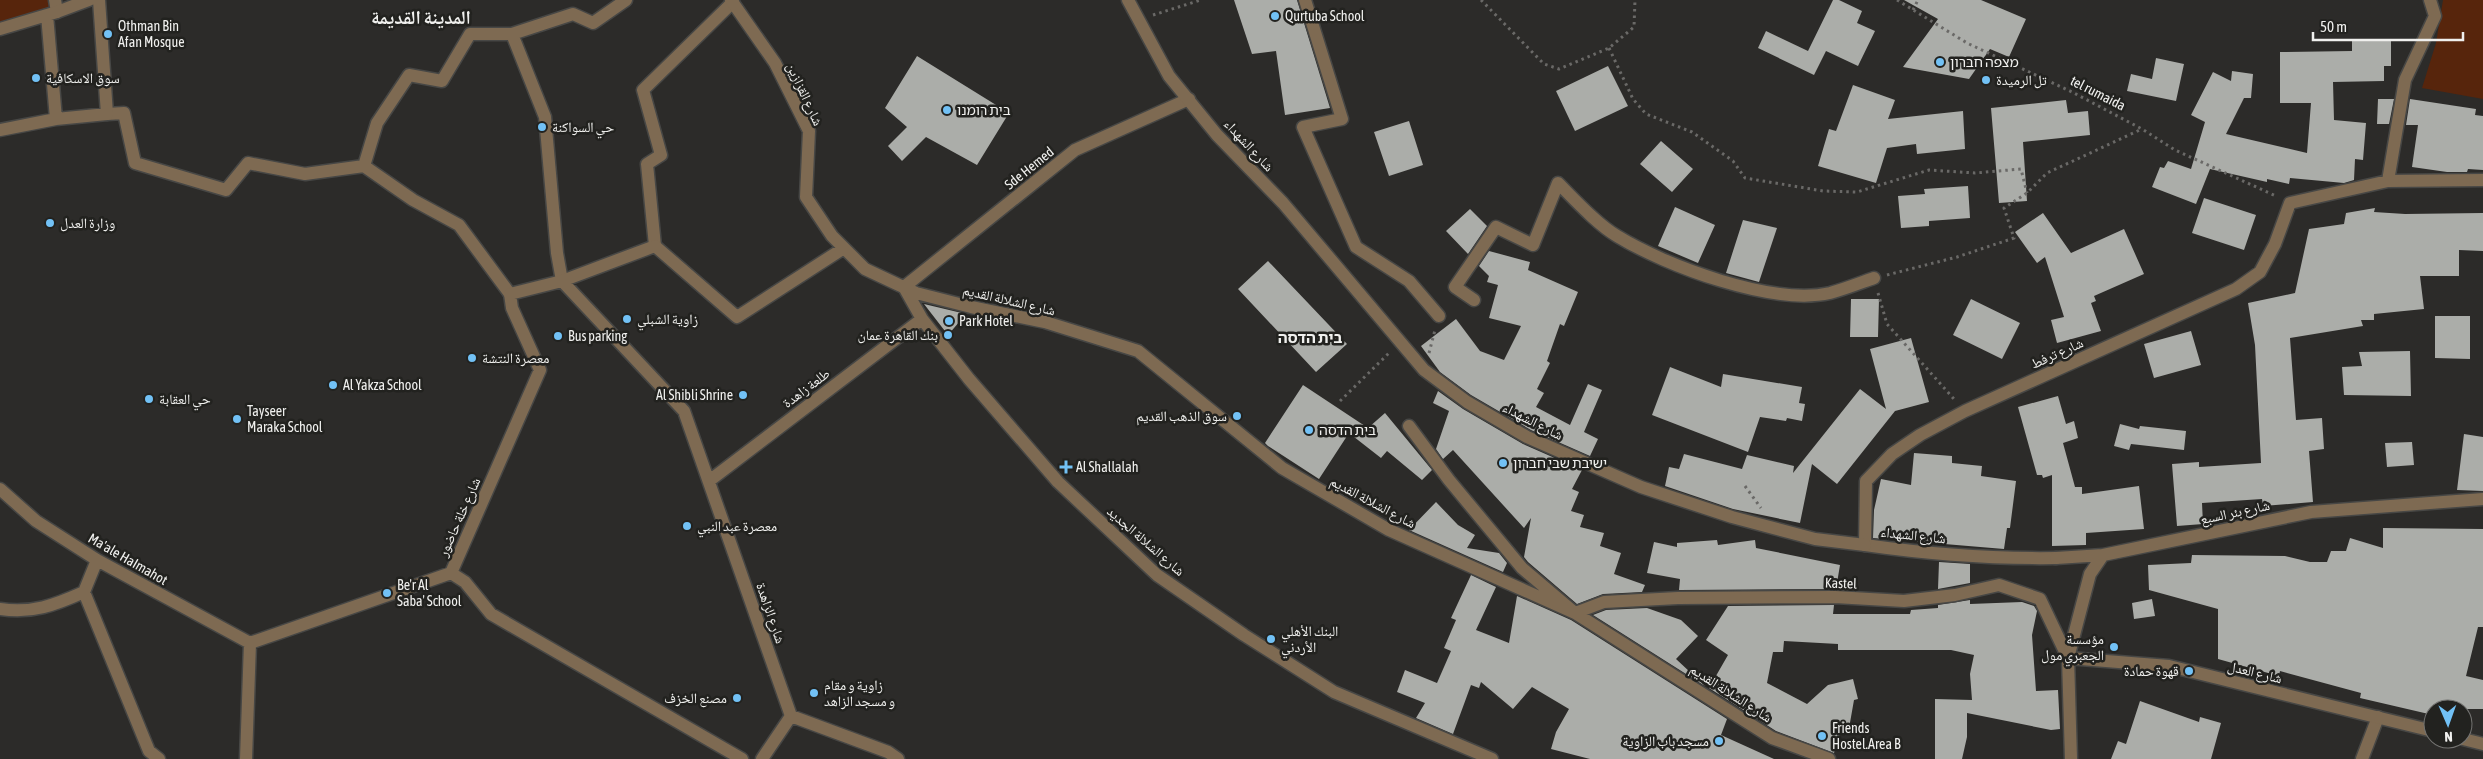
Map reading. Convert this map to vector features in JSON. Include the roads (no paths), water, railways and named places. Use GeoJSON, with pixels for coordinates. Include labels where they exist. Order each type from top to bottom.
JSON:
{"type":"FeatureCollection","features":[{"type":"Feature","properties":{"kind":"street"},"geometry":{"type":"LineString","coordinates":[[0,29],[53,9],[88,0]]}},
{"type":"Feature","properties":{"kind":"street"},"geometry":{"type":"LineString","coordinates":[[99,0],[107,114]]}},
{"type":"Feature","properties":{"kind":"street"},"geometry":{"type":"LineString","coordinates":[[364,166],[377,123],[409,75],[442,81],[470,34],[512,34],[573,14],[593,23],[626,0]]}},
{"type":"Feature","properties":{"kind":"street","name":"شارع الشهداء"},"geometry":{"type":"LineString","coordinates":[[1128,0],[1169,76],[1217,135],[1283,203],[1424,370],[1468,402],[1527,438],[1641,487],[1732,517],[1815,539],[1926,553],[2026,558],[2103,555]]}},
{"type":"Feature","properties":{"kind":"street"},"geometry":{"type":"LineString","coordinates":[[1305,0],[1342,120],[1303,127],[1356,247],[1409,281],[1439,316]]}},
{"type":"Feature","properties":{"kind":"street"},"geometry":{"type":"LineString","coordinates":[[2430,0],[2435,16],[2405,80],[2388,181],[2483,180]]}},
{"type":"Feature","properties":{"kind":"street"},"geometry":{"type":"LineString","coordinates":[[732,1],[643,90],[661,155],[647,164],[655,246],[737,317],[844,248]]}},
{"type":"Feature","properties":{"kind":"street","name":"شارع القزازين"},"geometry":{"type":"LineString","coordinates":[[732,1],[775,63],[809,132],[806,197],[832,236],[865,269],[904,287]]}},
{"type":"Feature","properties":{"kind":"street"},"geometry":{"type":"LineString","coordinates":[[53,9],[56,119]]}},
{"type":"Feature","properties":{"kind":"street"},"geometry":{"type":"LineString","coordinates":[[512,34],[545,117],[562,281]]}},
{"type":"Feature","properties":{"kind":"street","name":"Sde Hemed"},"geometry":{"type":"LineString","coordinates":[[904,287],[1075,150],[1189,99]]}},
{"type":"Feature","properties":{"kind":"street"},"geometry":{"type":"LineString","coordinates":[[0,130],[56,119],[124,112],[135,163],[226,190],[248,163],[305,174],[364,166],[413,200],[459,225],[510,294],[562,281],[655,246]]}},
{"type":"Feature","properties":{"kind":"street","name":"شارع ترفط"},"geometry":{"type":"LineString","coordinates":[[1865,546],[1866,481],[1892,454],[1920,435],[1964,411],[2236,289],[2260,272],[2275,244],[2290,202],[2388,181]]}},
{"type":"Feature","properties":{"kind":"street"},"geometry":{"type":"LineString","coordinates":[[1474,300],[1456,287],[1496,227],[1533,245],[1558,183],[1616,236],[1710,278],[1740,287],[1801,295],[1830,293],[1874,278]]}},
{"type":"Feature","properties":{"kind":"street","name":"شارع الزاهدة"},"geometry":{"type":"LineString","coordinates":[[562,281],[684,411],[791,716]]}},
{"type":"Feature","properties":{"kind":"street","name":"شارع الشلالة الجديد"},"geometry":{"type":"LineString","coordinates":[[904,287],[922,319],[969,379],[1058,482],[1158,576],[1244,635],[1334,692],[1492,759]]}},
{"type":"Feature","properties":{"kind":"street","name":"شارع الشلالة القديم"},"geometry":{"type":"LineString","coordinates":[[904,287],[916,293],[971,307],[1046,322],[1138,351],[1282,468],[1389,530],[1575,613],[1772,738],[1830,759]]}},
{"type":"Feature","properties":{"kind":"street","name":"شارع خلة حاضور"},"geometry":{"type":"LineString","coordinates":[[250,643],[451,573],[540,370],[512,308],[510,294]]}},
{"type":"Feature","properties":{"kind":"street","name":"طلعة زاهدة"},"geometry":{"type":"LineString","coordinates":[[709,481],[922,319]]}},
{"type":"Feature","properties":{"kind":"street"},"geometry":{"type":"LineString","coordinates":[[1410,426],[1449,480],[1522,568],[1575,613]]}},
{"type":"Feature","properties":{"kind":"street","name":"Ma'ale HaImahot"},"geometry":{"type":"LineString","coordinates":[[0,489],[36,521],[97,560],[250,643]]}},
{"type":"Feature","properties":{"kind":"street","name":"شارع بئر السبع"},"geometry":{"type":"LineString","coordinates":[[2103,555],[2311,512],[2483,499]]}},
{"type":"Feature","properties":{"kind":"street"},"geometry":{"type":"LineString","coordinates":[[2071,759],[2068,658],[2090,574],[2103,555]]}},
{"type":"Feature","properties":{"kind":"street"},"geometry":{"type":"LineString","coordinates":[[97,560],[84,592],[149,751],[159,759]]}},
{"type":"Feature","properties":{"kind":"street"},"geometry":{"type":"LineString","coordinates":[[451,573],[464,582],[491,614],[742,759]]}},
{"type":"Feature","properties":{"kind":"street","name":"Kastel"},"geometry":{"type":"LineString","coordinates":[[1575,613],[1604,602],[1678,598],[1835,597],[1904,601],[1955,595],[1999,585],[2040,599],[2068,658]]}},
{"type":"Feature","properties":{"kind":"street"},"geometry":{"type":"LineString","coordinates":[[0,610],[47,608],[84,592]]}},
{"type":"Feature","properties":{"kind":"street"},"geometry":{"type":"LineString","coordinates":[[246,759],[250,643]]}},
{"type":"Feature","properties":{"kind":"street","name":"شارع العدل"},"geometry":{"type":"LineString","coordinates":[[2068,658],[2169,666],[2423,728]]}},
{"type":"Feature","properties":{"kind":"street"},"geometry":{"type":"LineString","coordinates":[[762,759],[791,716],[888,752],[898,759]]}},
{"type":"Feature","properties":{"kind":"street"},"geometry":{"type":"LineString","coordinates":[[2362,759],[2378,717]]}},
{"type":"Feature","properties":{"kind":"place","name":"Qurtuba School"},"geometry":{"type":"Point","coordinates":[1275,16]}},
{"type":"Feature","properties":{"kind":"place","name":"Othman Bin Afan Mosque"},"geometry":{"type":"Point","coordinates":[108,34]}},
{"type":"Feature","properties":{"kind":"place","name":"מצפה חברון"},"geometry":{"type":"Point","coordinates":[1940,62]}},
{"type":"Feature","properties":{"kind":"place","name":"سوق الاسكافية"},"geometry":{"type":"Point","coordinates":[36,78]}},
{"type":"Feature","properties":{"kind":"place","name":"تل الرميدة"},"geometry":{"type":"Point","coordinates":[1986,80]}},
{"type":"Feature","properties":{"kind":"place","name":"בית רומנו"},"geometry":{"type":"Point","coordinates":[947,110]}},
{"type":"Feature","properties":{"kind":"place","name":"حي السواكنة"},"geometry":{"type":"Point","coordinates":[542,127]}},
{"type":"Feature","properties":{"kind":"place","name":"وزارة العدل"},"geometry":{"type":"Point","coordinates":[50,223]}},
{"type":"Feature","properties":{"kind":"place","name":"زاوية الشبلي"},"geometry":{"type":"Point","coordinates":[627,319]}},
{"type":"Feature","properties":{"kind":"place","name":"Park Hotel"},"geometry":{"type":"Point","coordinates":[949,321]}},
{"type":"Feature","properties":{"kind":"place","name":"بنك القاهرة عمان"},"geometry":{"type":"Point","coordinates":[948,335]}},
{"type":"Feature","properties":{"kind":"place","name":"Bus parking"},"geometry":{"type":"Point","coordinates":[558,336]}},
{"type":"Feature","properties":{"kind":"place","name":"معصرة النتشة"},"geometry":{"type":"Point","coordinates":[472,358]}},
{"type":"Feature","properties":{"kind":"place","name":"Al Yakza School"},"geometry":{"type":"Point","coordinates":[333,385]}},
{"type":"Feature","properties":{"kind":"place","name":"Al Shibli Shrine"},"geometry":{"type":"Point","coordinates":[743,395]}},
{"type":"Feature","properties":{"kind":"place","name":"حي العقابة"},"geometry":{"type":"Point","coordinates":[149,399]}},
{"type":"Feature","properties":{"kind":"place","name":"سوق الذهب القديم"},"geometry":{"type":"Point","coordinates":[1237,416]}},
{"type":"Feature","properties":{"kind":"place","name":"Tayseer Maraka School"},"geometry":{"type":"Point","coordinates":[237,419]}},
{"type":"Feature","properties":{"kind":"place","name":"בית הדסה"},"geometry":{"type":"Point","coordinates":[1309,430]}},
{"type":"Feature","properties":{"kind":"place","name":"ישיבת שבי חברון"},"geometry":{"type":"Point","coordinates":[1503,463]}},
{"type":"Feature","properties":{"kind":"place","name":"Al Shallalah"},"geometry":{"type":"Point","coordinates":[1066,467]}},
{"type":"Feature","properties":{"kind":"place","name":"معصرة عبد النبي"},"geometry":{"type":"Point","coordinates":[687,526]}},
{"type":"Feature","properties":{"kind":"place","name":"Be'r Al Saba' School"},"geometry":{"type":"Point","coordinates":[387,593]}},
{"type":"Feature","properties":{"kind":"place","name":"البنك الأهلي الأردني"},"geometry":{"type":"Point","coordinates":[1271,639]}},
{"type":"Feature","properties":{"kind":"place","name":"مؤسسة الجعبري مول"},"geometry":{"type":"Point","coordinates":[2114,647]}},
{"type":"Feature","properties":{"kind":"place","name":"قهوة حمادة"},"geometry":{"type":"Point","coordinates":[2189,671]}},
{"type":"Feature","properties":{"kind":"place","name":"زاوية و مقام و مسجد الزاهد"},"geometry":{"type":"Point","coordinates":[814,693]}},
{"type":"Feature","properties":{"kind":"place","name":"مصنع الخزف"},"geometry":{"type":"Point","coordinates":[737,698]}},
{"type":"Feature","properties":{"kind":"place","name":"Friends Hostel.Area B"},"geometry":{"type":"Point","coordinates":[1822,736]}},
{"type":"Feature","properties":{"kind":"place","name":"مسجد باب الزاوية"},"geometry":{"type":"Point","coordinates":[1719,741]}},
{"type":"Feature","properties":{"kind":"district","name":"المدينة القديمة"},"geometry":{"type":"Point","coordinates":[421,17]}},
{"type":"Feature","properties":{"kind":"district","name":"בית הדסה"},"geometry":{"type":"Point","coordinates":[1310,337]}}]}
